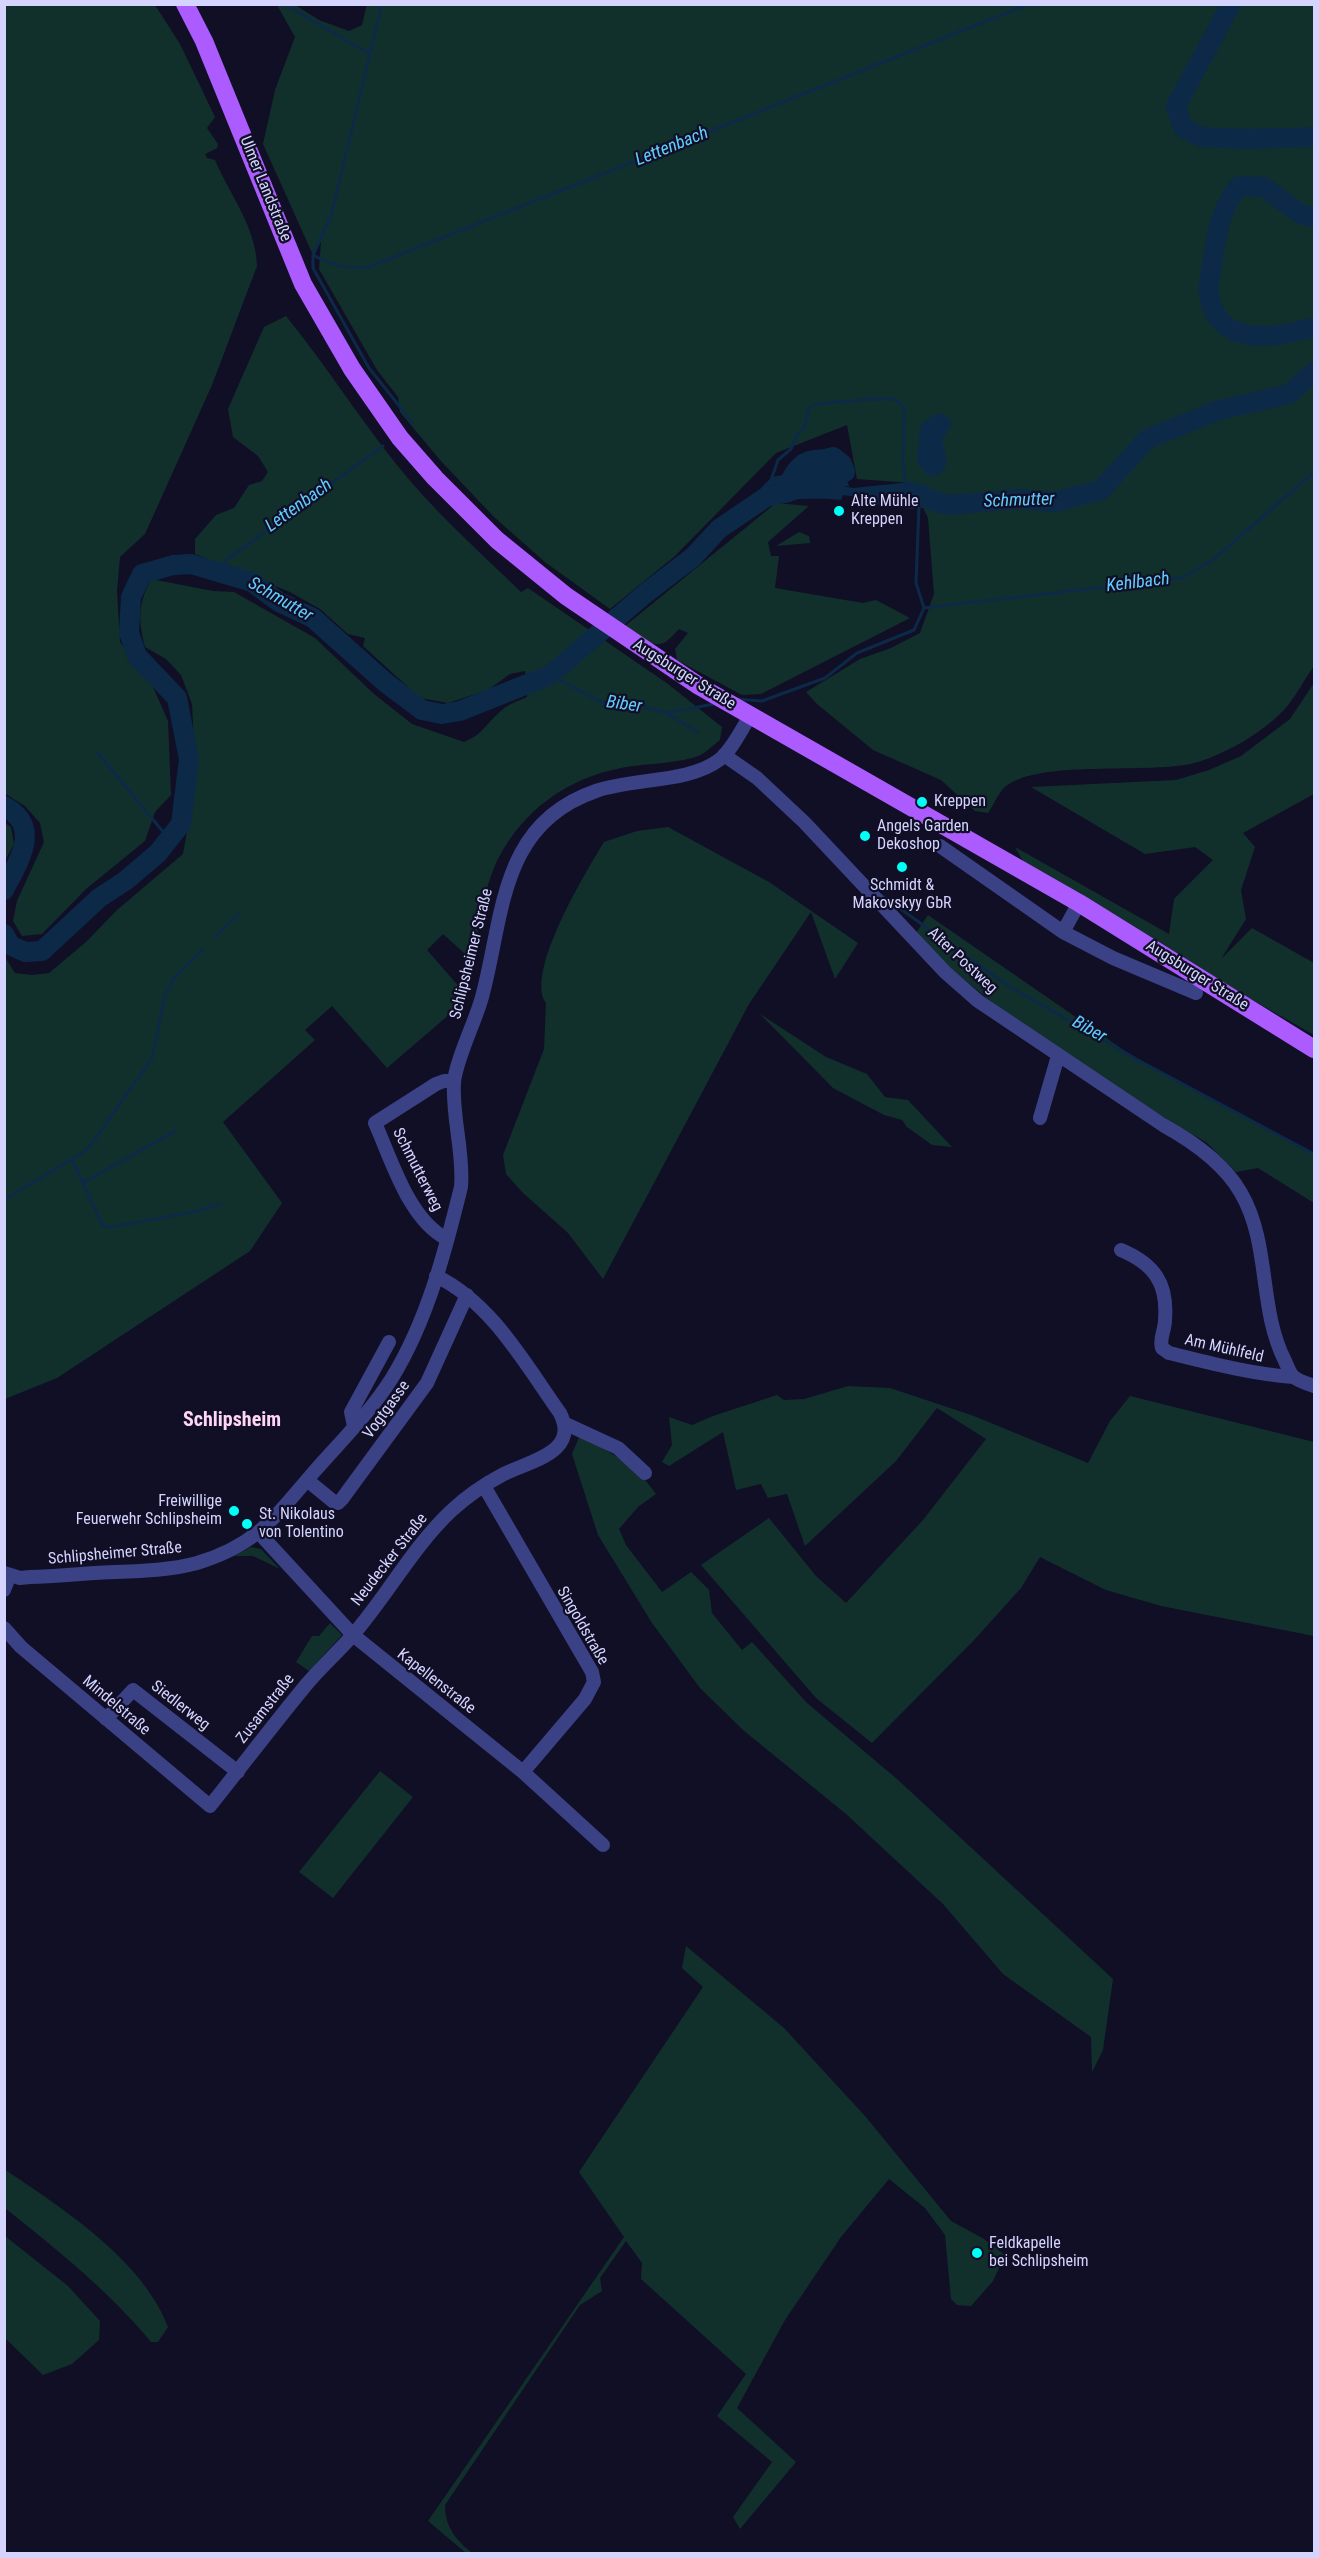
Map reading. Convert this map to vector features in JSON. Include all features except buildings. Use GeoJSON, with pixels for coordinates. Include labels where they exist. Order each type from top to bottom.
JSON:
{"type":"FeatureCollection","features":[{"type":"Feature","properties":{"kind":"main road","name":"Ulmer Landstraße"},"geometry":{"type":"LineString","coordinates":[[184,4],[204,41],[303,284],[352,369]]}},
{"type":"Feature","properties":{"kind":"main road","name":"Augsburger Straße"},"geometry":{"type":"LineString","coordinates":[[352,369],[398,435],[472,517],[525,565],[590,613],[699,686],[1079,903],[1314,1049]]}},
{"type":"Feature","properties":{"kind":"street","name":"Schlipsheimer Straße"},"geometry":{"type":"LineString","coordinates":[[7,1574],[30,1577],[178,1567],[224,1552],[259,1533],[271,1522],[354,1426],[379,1396],[415,1333],[447,1239],[461,1187],[463,1170],[454,1081],[482,997],[505,886],[518,859],[537,830],[568,804],[595,791],[696,771],[711,764],[724,755],[746,714]]}},
{"type":"Feature","properties":{"kind":"street","name":"Alter Postweg"},"geometry":{"type":"LineString","coordinates":[[724,755],[757,778],[804,822],[945,972],[978,1001],[1162,1125],[1193,1142],[1219,1166],[1241,1192],[1256,1229],[1269,1319],[1281,1354],[1293,1377]]}},
{"type":"Feature","properties":{"kind":"street","name":"Augsburger Straße"},"geometry":{"type":"LineString","coordinates":[[940,846],[1063,932],[1113,958],[1196,993]]}},
{"type":"Feature","properties":{"kind":"street"},"geometry":{"type":"LineString","coordinates":[[1063,932],[1079,903]]}},
{"type":"Feature","properties":{"kind":"street"},"geometry":{"type":"LineString","coordinates":[[1040,1118],[1059,1056]]}},
{"type":"Feature","properties":{"kind":"street","name":"Schmutterweg"},"geometry":{"type":"LineString","coordinates":[[447,1239],[427,1226],[411,1203],[375,1123],[436,1084],[454,1081]]}},
{"type":"Feature","properties":{"kind":"street","name":"Am Mühlfeld"},"geometry":{"type":"LineString","coordinates":[[1121,1250],[1140,1258],[1156,1273],[1166,1307],[1165,1324],[1160,1341],[1162,1348],[1168,1353],[1266,1375],[1293,1377]]}},
{"type":"Feature","properties":{"kind":"street"},"geometry":{"type":"LineString","coordinates":[[436,1276],[457,1287],[497,1325],[566,1424],[618,1448],[645,1473]]}},
{"type":"Feature","properties":{"kind":"street","name":"Vogtgasse"},"geometry":{"type":"LineString","coordinates":[[307,1480],[338,1503],[427,1383],[466,1295]]}},
{"type":"Feature","properties":{"kind":"street"},"geometry":{"type":"LineString","coordinates":[[354,1426],[351,1412],[389,1342]]}},
{"type":"Feature","properties":{"kind":"street"},"geometry":{"type":"LineString","coordinates":[[1293,1377],[1314,1386]]}},
{"type":"Feature","properties":{"kind":"street","name":"Neudecker Straße"},"geometry":{"type":"LineString","coordinates":[[352,1635],[418,1547],[451,1510],[503,1474],[549,1455],[560,1445],[566,1424]]}},
{"type":"Feature","properties":{"kind":"street","name":"Singoldstraße"},"geometry":{"type":"LineString","coordinates":[[484,1486],[592,1672],[594,1682],[585,1699],[523,1772]]}},
{"type":"Feature","properties":{"kind":"street","name":"Kapellenstraße"},"geometry":{"type":"LineString","coordinates":[[259,1533],[352,1635],[523,1772],[603,1845]]}},
{"type":"Feature","properties":{"kind":"street"},"geometry":{"type":"LineString","coordinates":[[4,1590],[7,1574]]}},
{"type":"Feature","properties":{"kind":"street","name":"Mindelstraße"},"geometry":{"type":"LineString","coordinates":[[4,1628],[21,1647],[210,1806]]}},
{"type":"Feature","properties":{"kind":"street","name":"Zusamstraße"},"geometry":{"type":"LineString","coordinates":[[210,1806],[305,1686],[352,1635]]}},
{"type":"Feature","properties":{"kind":"street","name":"Siedlerweg"},"geometry":{"type":"LineString","coordinates":[[106,1719],[133,1690],[238,1772]]}},
{"type":"Feature","properties":{"kind":"green space"},"geometry":{"type":"Polygon","coordinates":[[[367,4],[1314,5],[1314,666],[1287,706],[1254,735],[1210,758],[1178,766],[1065,770],[1038,774],[1017,780],[1002,790],[988,813],[975,811],[941,780],[873,750],[817,704],[806,692],[860,659],[891,648],[920,633],[934,594],[928,518],[911,483],[857,479],[847,425],[776,453],[675,556],[610,609],[545,562],[494,517],[440,460],[400,412],[398,397],[377,370],[319,269],[321,241],[313,255],[263,144],[275,90],[295,37],[277,5],[295,5],[319,20],[349,31],[362,25],[367,4]]]}},
{"type":"Feature","properties":{"kind":"green space"},"geometry":{"type":"Polygon","coordinates":[[[4,5],[155,5],[180,44],[215,117],[207,128],[218,144],[217,148],[205,154],[207,158],[215,160],[241,212],[252,238],[257,266],[212,385],[145,534],[120,557],[117,591],[120,642],[153,687],[168,721],[171,795],[155,812],[145,841],[86,889],[42,934],[22,936],[13,921],[17,901],[44,842],[40,823],[25,806],[4,793],[4,5]]]}},
{"type":"Feature","properties":{"kind":"green space"},"geometry":{"type":"Polygon","coordinates":[[[286,316],[393,460],[455,528],[521,592],[528,588],[668,684],[722,727],[720,740],[698,756],[672,762],[621,768],[583,780],[565,788],[534,811],[508,841],[493,871],[482,909],[473,961],[443,934],[427,950],[462,990],[458,1007],[387,1068],[332,1006],[305,1030],[315,1040],[223,1122],[282,1203],[250,1251],[57,1378],[5,1399],[5,957],[15,973],[32,975],[49,973],[86,942],[117,910],[183,854],[196,781],[192,704],[181,675],[166,659],[145,647],[140,612],[151,579],[213,591],[234,592],[315,638],[374,694],[412,724],[464,742],[481,732],[504,709],[527,697],[525,671],[510,674],[488,690],[448,703],[420,698],[363,646],[365,638],[348,634],[320,609],[290,592],[195,554],[195,539],[216,515],[234,508],[249,485],[262,481],[268,472],[258,456],[233,437],[228,409],[264,327],[286,316]]]}},
{"type":"Feature","properties":{"kind":"green space"},"geometry":{"type":"Polygon","coordinates":[[[776,503],[809,506],[768,542],[771,556],[779,556],[775,588],[863,603],[876,600],[910,618],[761,694],[742,695],[677,660],[675,649],[688,633],[679,629],[668,640],[657,644],[646,641],[625,626],[776,503]]]}},
{"type":"Feature","properties":{"kind":"green space"},"geometry":{"type":"Polygon","coordinates":[[[799,532],[809,536],[810,543],[776,546],[799,532]]]}},
{"type":"Feature","properties":{"kind":"green space"},"geometry":{"type":"Polygon","coordinates":[[[1314,683],[1314,794],[1243,833],[1255,847],[1241,890],[1246,919],[1221,959],[1252,928],[1314,963],[1314,1035],[1137,934],[1025,865],[1015,847],[1169,934],[1174,899],[1213,860],[1195,847],[1145,854],[1031,787],[1176,780],[1209,770],[1241,756],[1290,719],[1314,683]]]}},
{"type":"Feature","properties":{"kind":"green space"},"geometry":{"type":"Polygon","coordinates":[[[5,823],[11,827],[14,844],[5,861],[5,823]]]}},
{"type":"Feature","properties":{"kind":"green space"},"geometry":{"type":"Polygon","coordinates":[[[668,827],[769,882],[858,943],[835,979],[811,912],[749,1004],[603,1279],[568,1233],[522,1192],[506,1174],[503,1155],[544,1049],[546,1003],[541,989],[543,969],[550,946],[572,897],[604,842],[637,831],[668,827]]]}},
{"type":"Feature","properties":{"kind":"green space"},"geometry":{"type":"Polygon","coordinates":[[[928,915],[1138,1060],[1314,1154],[1314,1203],[1258,1168],[1236,1172],[1207,1143],[1114,1087],[993,1003],[943,962],[916,933],[928,915]]]}},
{"type":"Feature","properties":{"kind":"green space"},"geometry":{"type":"Polygon","coordinates":[[[760,1014],[826,1057],[867,1074],[885,1097],[908,1100],[952,1147],[932,1145],[907,1127],[902,1120],[884,1115],[833,1088],[760,1014]]]}},
{"type":"Feature","properties":{"kind":"green space"},"geometry":{"type":"Polygon","coordinates":[[[848,1386],[890,1388],[974,1416],[1088,1463],[1110,1421],[1130,1396],[1314,1442],[1314,1636],[1161,1606],[1106,1590],[1040,1557],[1021,1588],[975,1639],[872,1743],[816,1698],[701,1565],[769,1518],[816,1576],[846,1603],[923,1520],[986,1439],[937,1408],[896,1461],[805,1546],[787,1494],[768,1498],[761,1484],[736,1490],[723,1432],[669,1466],[662,1462],[672,1445],[669,1417],[692,1425],[777,1395],[784,1400],[804,1399],[848,1386]]]}},
{"type":"Feature","properties":{"kind":"green space"},"geometry":{"type":"Polygon","coordinates":[[[580,1435],[636,1468],[656,1494],[638,1507],[619,1529],[626,1545],[662,1592],[691,1572],[709,1590],[712,1613],[742,1650],[752,1642],[807,1703],[897,1779],[1113,1979],[1103,2050],[1092,2072],[1091,2037],[1003,1974],[943,1904],[846,1814],[743,1730],[700,1688],[652,1623],[598,1535],[572,1454],[580,1435]]]}},
{"type":"Feature","properties":{"kind":"green space"},"geometry":{"type":"Polygon","coordinates":[[[251,1547],[261,1549],[280,1569],[253,1556],[234,1556],[251,1547]]]}},
{"type":"Feature","properties":{"kind":"green space"},"geometry":{"type":"Polygon","coordinates":[[[330,1623],[342,1635],[309,1671],[296,1662],[312,1636],[319,1636],[330,1623]]]}},
{"type":"Feature","properties":{"kind":"green space"},"geometry":{"type":"Polygon","coordinates":[[[380,1771],[413,1797],[333,1898],[299,1872],[380,1771]]]}},
{"type":"Feature","properties":{"kind":"green space"},"geometry":{"type":"Polygon","coordinates":[[[686,1946],[784,2028],[865,2116],[951,2221],[984,2239],[1005,2255],[993,2281],[971,2306],[957,2305],[951,2299],[945,2235],[925,2208],[889,2179],[841,2237],[785,2320],[737,2408],[796,2462],[740,2529],[733,2517],[772,2462],[717,2416],[746,2374],[641,2279],[642,2263],[626,2241],[600,2278],[602,2291],[580,2305],[445,2505],[447,2520],[452,2532],[472,2553],[466,2553],[428,2521],[624,2237],[579,2172],[703,1987],[682,1968],[686,1946]]]}},
{"type":"Feature","properties":{"kind":"green space"},"geometry":{"type":"Polygon","coordinates":[[[4,2169],[75,2218],[120,2258],[140,2280],[156,2303],[168,2327],[158,2342],[151,2342],[100,2288],[5,2208],[4,2169]]]}},
{"type":"Feature","properties":{"kind":"green space"},"geometry":{"type":"Polygon","coordinates":[[[5,2236],[68,2286],[100,2321],[99,2340],[72,2364],[43,2375],[5,2338],[5,2236]]]}},
{"type":"Feature","properties":{"kind":"water"},"geometry":{"type":"Polygon","coordinates":[[[944,413],[952,424],[942,441],[946,463],[942,472],[932,477],[924,472],[917,462],[920,426],[933,415],[944,413]]]}},
{"type":"Feature","properties":{"kind":"water"},"geometry":{"type":"Polygon","coordinates":[[[818,468],[836,468],[845,472],[849,486],[843,486],[853,488],[911,482],[928,486],[942,503],[912,509],[858,502],[858,497],[843,495],[841,500],[805,499],[770,502],[762,494],[761,488],[772,477],[818,468]]]}},
{"type":"Feature","properties":{"kind":"waterway"},"geometry":{"type":"LineString","coordinates":[[284,4],[370,54]]}},
{"type":"Feature","properties":{"kind":"waterway","name":"Lettenbach"},"geometry":{"type":"LineString","coordinates":[[382,4],[331,216],[313,255],[313,268],[369,368],[412,422]]}},
{"type":"Feature","properties":{"kind":"waterway","name":"Lettenbach"},"geometry":{"type":"LineString","coordinates":[[313,255],[340,266],[369,267],[1029,4]]}},
{"type":"Feature","properties":{"kind":"waterway","name":"Schmutter"},"geometry":{"type":"LineString","coordinates":[[1231,4],[1176,106],[1183,128],[1201,137],[1247,139],[1314,137]]}},
{"type":"Feature","properties":{"kind":"waterway","name":"Schmutter"},"geometry":{"type":"LineString","coordinates":[[1314,218],[1300,214],[1264,187],[1239,186],[1228,203],[1218,229],[1209,281],[1209,295],[1215,312],[1224,324],[1236,332],[1266,336],[1314,327]]}},
{"type":"Feature","properties":{"kind":"waterway","name":"Schmutter"},"geometry":{"type":"LineString","coordinates":[[917,496],[949,505],[1018,499],[1054,502],[1101,490],[1147,439],[1219,410],[1289,394],[1314,372]]}},
{"type":"Feature","properties":{"kind":"waterway"},"geometry":{"type":"LineString","coordinates":[[771,480],[778,460],[791,449],[798,434],[804,428],[811,406],[892,399],[904,407],[903,463],[906,485]]}},
{"type":"Feature","properties":{"kind":"waterway","name":"Lettenbach"},"geometry":{"type":"LineString","coordinates":[[221,571],[225,561],[383,446]]}},
{"type":"Feature","properties":{"kind":"waterway","name":"Schmutter"},"geometry":{"type":"LineString","coordinates":[[792,491],[786,492],[793,476],[799,467],[808,461],[833,457],[842,464],[845,472]]}},
{"type":"Feature","properties":{"kind":"waterway","name":"Kehlbach"},"geometry":{"type":"LineString","coordinates":[[735,699],[762,701],[825,678],[857,653],[914,630],[924,608],[1182,578],[1214,559],[1314,472]]}},
{"type":"Feature","properties":{"kind":"waterway","name":"Schmutter"},"geometry":{"type":"LineString","coordinates":[[4,934],[10,945],[25,952],[42,951],[99,898],[125,881],[158,853],[181,824],[189,759],[177,698],[137,656],[129,633],[131,597],[142,574],[173,565],[191,564],[252,582],[279,602],[313,618],[386,683],[422,710],[442,714],[460,711],[550,675],[646,593],[693,557],[719,529],[766,497],[789,492]]}},
{"type":"Feature","properties":{"kind":"waterway","name":"Kehlbach"},"geometry":{"type":"LineString","coordinates":[[919,506],[916,583],[924,608]]}},
{"type":"Feature","properties":{"kind":"waterway","name":"Biber"},"geometry":{"type":"LineString","coordinates":[[550,675],[599,701],[624,708],[636,704],[666,713],[698,732]]}},
{"type":"Feature","properties":{"kind":"waterway","name":"Kehlbach"},"geometry":{"type":"LineString","coordinates":[[666,713],[714,704]]}},
{"type":"Feature","properties":{"kind":"waterway"},"geometry":{"type":"LineString","coordinates":[[97,752],[169,839]]}},
{"type":"Feature","properties":{"kind":"waterway","name":"Schmutter"},"geometry":{"type":"LineString","coordinates":[[4,806],[16,814],[25,834],[20,857],[4,890]]}},
{"type":"Feature","properties":{"kind":"waterway","name":"Biber"},"geometry":{"type":"LineString","coordinates":[[881,895],[1007,985],[1138,1060],[1314,1154]]}},
{"type":"Feature","properties":{"kind":"waterway"},"geometry":{"type":"LineString","coordinates":[[215,937],[239,914]]}},
{"type":"Feature","properties":{"kind":"waterway"},"geometry":{"type":"LineString","coordinates":[[4,1200],[85,1151],[93,1142],[152,1058],[165,995],[173,980],[203,949]]}},
{"type":"Feature","properties":{"kind":"waterway"},"geometry":{"type":"LineString","coordinates":[[83,1183],[175,1131]]}},
{"type":"Feature","properties":{"kind":"waterway"},"geometry":{"type":"LineString","coordinates":[[72,1160],[103,1226],[112,1227],[193,1212],[221,1204]]}},
{"type":"Feature","properties":{"kind":"place","name":"Alte Mühle Kreppen"},"geometry":{"type":"Point","coordinates":[839,511]}},
{"type":"Feature","properties":{"kind":"place","name":"Kreppen"},"geometry":{"type":"Point","coordinates":[922,802]}},
{"type":"Feature","properties":{"kind":"place","name":"Angels Garden Dekoshop"},"geometry":{"type":"Point","coordinates":[865,836]}},
{"type":"Feature","properties":{"kind":"place","name":"Schmidt & Makovskyy GbR"},"geometry":{"type":"Point","coordinates":[902,867]}},
{"type":"Feature","properties":{"kind":"place","name":"Freiwillige Feuerwehr Schlipsheim"},"geometry":{"type":"Point","coordinates":[234,1511]}},
{"type":"Feature","properties":{"kind":"place","name":"St. Nikolaus von Tolentino"},"geometry":{"type":"Point","coordinates":[247,1524]}},
{"type":"Feature","properties":{"kind":"place","name":"Feldkapelle bei Schlipsheim"},"geometry":{"type":"Point","coordinates":[977,2253]}},
{"type":"Feature","properties":{"kind":"district","name":"Schlipsheim"},"geometry":{"type":"Point","coordinates":[232,1421]}}]}
